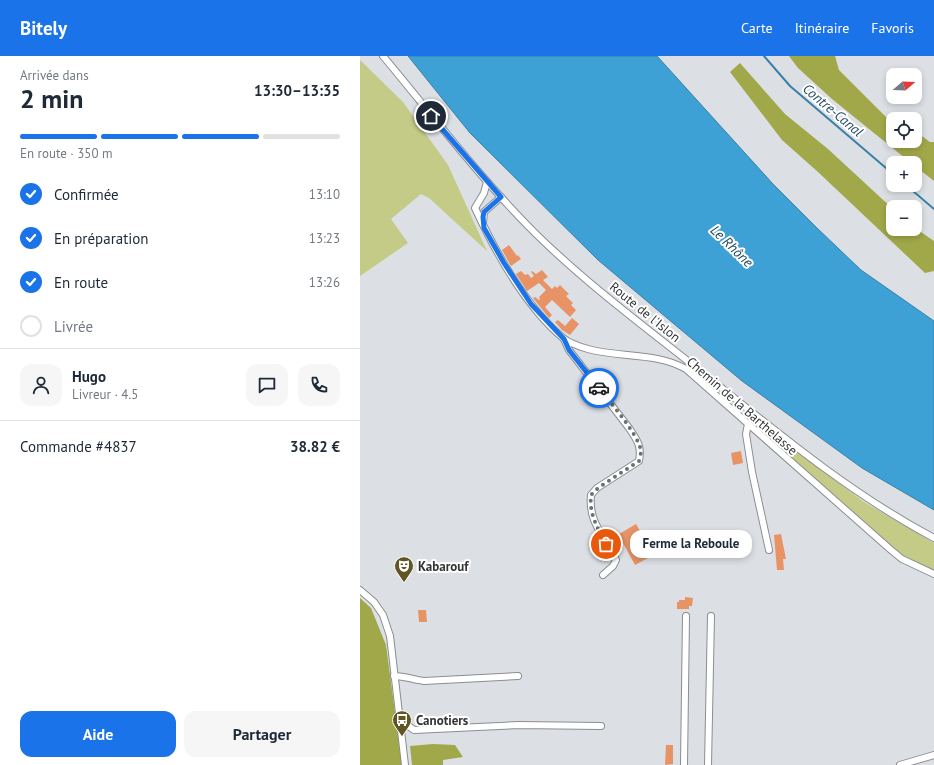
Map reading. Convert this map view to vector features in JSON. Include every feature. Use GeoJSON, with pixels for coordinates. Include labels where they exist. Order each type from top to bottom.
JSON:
{"type":"FeatureCollection","features":[{"type":"Feature","properties":{"kind":"street","name":"Route de l'Islon"},"geometry":{"type":"LineString","coordinates":[[383,56],[439,126],[487,182],[536,234],[592,284],[784,438],[864,496],[934,538]]}},
{"type":"Feature","properties":{"kind":"street","name":"Chemin de la Barthelasse"},"geometry":{"type":"LineString","coordinates":[[487,182],[484,193],[475,208],[484,228],[504,263],[531,304],[564,339],[588,349],[659,359],[686,368],[891,550],[902,559],[934,574]]}},
{"type":"Feature","properties":{"kind":"street"},"geometry":{"type":"LineString","coordinates":[[484,228],[484,212],[501,197]]}},
{"type":"Feature","properties":{"kind":"street"},"geometry":{"type":"LineString","coordinates":[[564,339],[569,350],[629,428],[637,441],[641,452],[639,461],[598,488],[591,495],[590,505],[593,520],[616,560],[613,566],[603,575]]}},
{"type":"Feature","properties":{"kind":"street"},"geometry":{"type":"LineString","coordinates":[[748,424],[746,434],[752,472],[769,550]]}},
{"type":"Feature","properties":{"kind":"street"},"geometry":{"type":"LineString","coordinates":[[360,590],[374,602],[383,615],[390,636],[405,765]]}},
{"type":"Feature","properties":{"kind":"street"},"geometry":{"type":"LineString","coordinates":[[684,765],[686,616]]}},
{"type":"Feature","properties":{"kind":"street"},"geometry":{"type":"LineString","coordinates":[[708,765],[711,616]]}},
{"type":"Feature","properties":{"kind":"street"},"geometry":{"type":"LineString","coordinates":[[394,676],[402,676],[414,680],[424,681],[518,676]]}},
{"type":"Feature","properties":{"kind":"street"},"geometry":{"type":"LineString","coordinates":[[400,720],[414,730],[518,725],[601,726]]}},
{"type":"Feature","properties":{"kind":"street"},"geometry":{"type":"LineString","coordinates":[[900,765],[934,755]]}},
{"type":"Feature","properties":{"kind":"green space"},"geometry":{"type":"Polygon","coordinates":[[[789,56],[835,56],[839,70],[886,117],[886,143],[832,99],[798,68],[789,56]]]}},
{"type":"Feature","properties":{"kind":"green space"},"geometry":{"type":"Polygon","coordinates":[[[360,60],[403,102],[448,165],[487,251],[429,198],[421,194],[391,219],[408,243],[360,276],[360,60]]]}},
{"type":"Feature","properties":{"kind":"green space"},"geometry":{"type":"Polygon","coordinates":[[[740,63],[785,114],[828,149],[886,203],[886,236],[922,236],[922,233],[934,241],[934,271],[925,273],[782,140],[730,72],[740,63]]]}},
{"type":"Feature","properties":{"kind":"green space"},"geometry":{"type":"Polygon","coordinates":[[[922,136],[930,142],[934,142],[934,181],[922,172],[922,156],[902,156],[892,148],[922,148],[922,136]]]}},
{"type":"Feature","properties":{"kind":"green space"},"geometry":{"type":"Polygon","coordinates":[[[746,416],[756,421],[864,502],[934,543],[934,570],[902,556],[753,425],[746,416]]]}},
{"type":"Feature","properties":{"kind":"green space"},"geometry":{"type":"Polygon","coordinates":[[[360,598],[371,608],[386,645],[402,765],[360,765],[360,598]]]}},
{"type":"Feature","properties":{"kind":"green space"},"geometry":{"type":"Polygon","coordinates":[[[433,744],[455,745],[463,757],[443,760],[443,765],[412,765],[410,746],[433,744]]]}},
{"type":"Feature","properties":{"kind":"water","name":"Le Rhône"},"geometry":{"type":"Polygon","coordinates":[[[408,56],[657,56],[773,184],[817,228],[861,270],[934,321],[934,510],[862,468],[742,381],[598,260],[470,133],[408,56]]]}},
{"type":"Feature","properties":{"kind":"building"},"geometry":{"type":"Polygon","coordinates":[[[509,245],[521,259],[511,266],[502,250],[509,245]]]}},
{"type":"Feature","properties":{"kind":"building"},"geometry":{"type":"Polygon","coordinates":[[[542,270],[548,277],[543,280],[552,289],[555,286],[557,288],[560,285],[569,294],[566,296],[573,303],[571,305],[576,310],[570,317],[552,300],[545,307],[552,315],[549,318],[533,298],[535,297],[539,300],[539,297],[546,290],[539,283],[527,291],[516,274],[521,271],[525,275],[528,274],[531,278],[534,276],[531,272],[532,271],[536,274],[542,270]]]}},
{"type":"Feature","properties":{"kind":"building"},"geometry":{"type":"Polygon","coordinates":[[[572,318],[579,324],[570,335],[562,330],[555,322],[558,320],[565,326],[572,318]]]}},
{"type":"Feature","properties":{"kind":"building"},"geometry":{"type":"Polygon","coordinates":[[[741,451],[743,463],[733,465],[731,453],[741,451]]]}},
{"type":"Feature","properties":{"kind":"building"},"geometry":{"type":"Polygon","coordinates":[[[636,524],[643,536],[632,542],[639,554],[644,551],[648,558],[635,565],[623,543],[620,545],[619,542],[617,543],[614,537],[636,524]]]}},
{"type":"Feature","properties":{"kind":"building"},"geometry":{"type":"Polygon","coordinates":[[[781,534],[786,559],[783,559],[784,570],[777,570],[774,535],[781,534]]]}},
{"type":"Feature","properties":{"kind":"building"},"geometry":{"type":"Polygon","coordinates":[[[685,597],[693,598],[692,606],[689,606],[689,609],[677,609],[677,602],[679,602],[679,600],[685,600],[685,597]]]}},
{"type":"Feature","properties":{"kind":"building"},"geometry":{"type":"Polygon","coordinates":[[[418,610],[426,610],[427,622],[419,622],[418,610]]]}},
{"type":"Feature","properties":{"kind":"building"},"geometry":{"type":"Polygon","coordinates":[[[666,745],[673,745],[673,764],[665,765],[666,745]]]}},
{"type":"Feature","properties":{"kind":"waterway","name":"Contre-Canal"},"geometry":{"type":"LineString","coordinates":[[764,56],[790,86],[886,168]]}},
{"type":"Feature","properties":{"kind":"waterway","name":"Contre-Canal"},"geometry":{"type":"LineString","coordinates":[[914,192],[934,209]]}},
{"type":"Feature","properties":{"kind":"way so far"},"geometry":{"type":"LineString","coordinates":[[599,388],[629,428],[637,441],[641,452],[639,461],[598,488],[591,495],[590,505],[593,520],[606,544]]}},
{"type":"Feature","properties":{"kind":"place","name":"Ferme la Reboule"},"geometry":{"type":"Point","coordinates":[606,544]}},
{"type":"Feature","properties":{"kind":"place","name":"Kabarouf"},"geometry":{"type":"Point","coordinates":[404,583]}},
{"type":"Feature","properties":{"kind":"place","name":"Canotiers"},"geometry":{"type":"Point","coordinates":[402,737]}},
{"type":"Feature","properties":{"kind":"route"},"geometry":{"type":"LineString","coordinates":[[431,116],[501,197],[484,212],[484,228],[504,263],[531,304],[564,339],[569,350],[599,388]]}}]}
